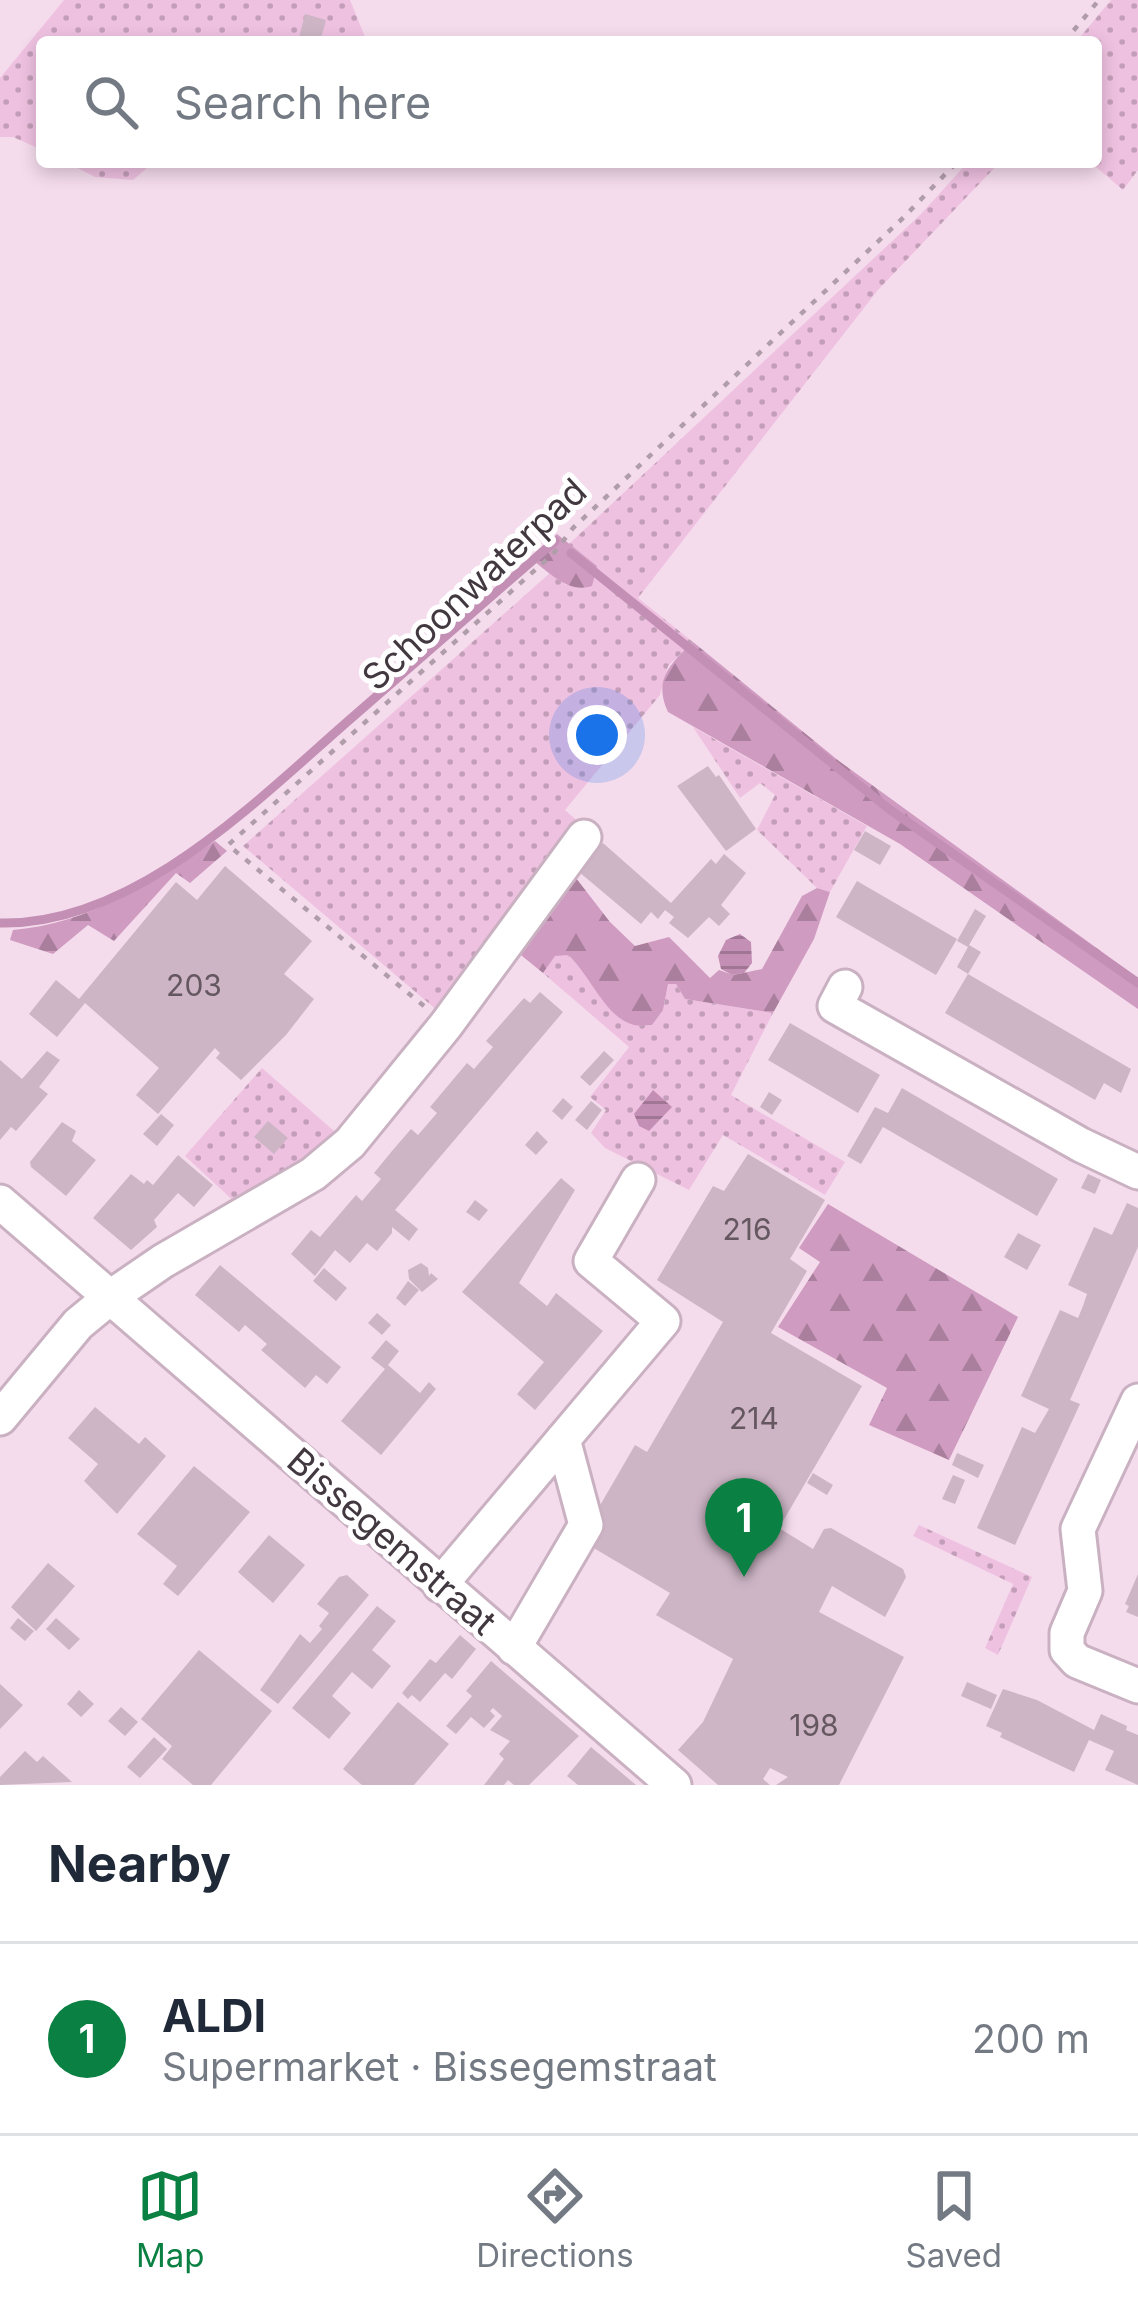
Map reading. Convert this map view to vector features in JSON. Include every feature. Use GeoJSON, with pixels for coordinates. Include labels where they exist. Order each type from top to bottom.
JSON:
{"type":"FeatureCollection","features":[{"type":"Feature","properties":{"kind":"street"},"geometry":{"type":"LineString","coordinates":[[0,1418],[79,1324],[112,1296],[350,1143],[446,1025],[584,837]]}},
{"type":"Feature","properties":{"kind":"street"},"geometry":{"type":"LineString","coordinates":[[845,987],[835,1006],[1138,1172]]}},
{"type":"Feature","properties":{"kind":"street"},"geometry":{"type":"LineString","coordinates":[[440,1585],[663,1322],[591,1261],[638,1180]]}},
{"type":"Feature","properties":{"kind":"street","name":"Bissegemstraat"},"geometry":{"type":"LineString","coordinates":[[0,1202],[674,1785]]}},
{"type":"Feature","properties":{"kind":"street"},"geometry":{"type":"LineString","coordinates":[[1138,1401],[1078,1529],[1085,1591],[1067,1634],[1067,1649],[1077,1661],[1138,1686]]}},
{"type":"Feature","properties":{"kind":"street"},"geometry":{"type":"LineString","coordinates":[[514,1648],[586,1525],[563,1439]]}},
{"type":"Feature","properties":{"kind":"path"},"geometry":{"type":"LineString","coordinates":[[1069,36],[1099,0]]}},
{"type":"Feature","properties":{"kind":"path","name":"Schoonwaterpad"},"geometry":{"type":"LineString","coordinates":[[446,1025],[228,845],[553,554],[573,528],[904,218],[951,168]]}},
{"type":"Feature","properties":{"kind":"shaded area"},"geometry":{"type":"Polygon","coordinates":[[[64,0],[350,0],[365,36],[36,36],[36,147],[0,137],[0,78],[64,0]]]}},
{"type":"Feature","properties":{"kind":"shaded area"},"geometry":{"type":"Polygon","coordinates":[[[1111,0],[1138,0],[1138,170],[1123,190],[1097,168],[1102,168],[1102,36],[1081,36],[1111,0]]]}},
{"type":"Feature","properties":{"kind":"shaded area"},"geometry":{"type":"Polygon","coordinates":[[[78,168],[147,168],[133,180],[95,177],[78,168]]]}},
{"type":"Feature","properties":{"kind":"shaded area"},"geometry":{"type":"Polygon","coordinates":[[[963,168],[994,168],[878,290],[638,598],[693,642],[668,666],[660,695],[565,810],[581,824],[438,1011],[243,846],[550,573],[566,585],[597,566],[569,544],[921,214],[963,168]]]}},
{"type":"Feature","properties":{"kind":"shaded area"},"geometry":{"type":"Polygon","coordinates":[[[693,727],[867,826],[830,892],[817,888],[757,830],[775,795],[760,783],[740,798],[693,727]]]}},
{"type":"Feature","properties":{"kind":"shaded area"},"geometry":{"type":"Polygon","coordinates":[[[740,934],[751,942],[752,963],[744,973],[732,975],[721,969],[718,956],[726,940],[740,934]]]}},
{"type":"Feature","properties":{"kind":"shaded area"},"geometry":{"type":"Polygon","coordinates":[[[555,955],[568,955],[581,967],[610,1007],[663,1010],[668,984],[676,984],[685,999],[773,1013],[731,1095],[845,1162],[825,1195],[723,1135],[689,1190],[605,1148],[591,1133],[606,1110],[590,1097],[629,1047],[543,973],[555,955]]]}},
{"type":"Feature","properties":{"kind":"shaded area"},"geometry":{"type":"Polygon","coordinates":[[[262,1068],[341,1137],[238,1205],[185,1156],[262,1068]]]}},
{"type":"Feature","properties":{"kind":"shaded area"},"geometry":{"type":"Polygon","coordinates":[[[653,1090],[672,1107],[649,1131],[639,1126],[634,1114],[653,1090]]]}},
{"type":"Feature","properties":{"kind":"shaded area"},"geometry":{"type":"Polygon","coordinates":[[[919,1525],[1032,1577],[998,1655],[985,1648],[1013,1584],[913,1536],[919,1525]]]}},
{"type":"Feature","properties":{"kind":"green space"},"geometry":{"type":"Polygon","coordinates":[[[557,534],[597,566],[592,586],[567,584],[530,558],[557,534]]]}},
{"type":"Feature","properties":{"kind":"green space"},"geometry":{"type":"Polygon","coordinates":[[[693,642],[839,761],[1138,978],[1138,1009],[900,844],[668,712],[662,691],[666,673],[693,642]]]}},
{"type":"Feature","properties":{"kind":"green space"},"geometry":{"type":"Polygon","coordinates":[[[215,841],[227,851],[190,883],[176,873],[114,941],[88,925],[53,954],[10,940],[13,930],[68,919],[119,899],[215,841]]]}},
{"type":"Feature","properties":{"kind":"green space"},"geometry":{"type":"Polygon","coordinates":[[[569,869],[635,946],[669,937],[710,978],[719,970],[733,975],[762,969],[802,896],[817,888],[830,892],[814,939],[773,1013],[685,999],[676,984],[668,984],[663,1010],[652,1025],[636,1025],[613,1012],[568,955],[555,956],[543,973],[511,947],[569,869]]]}},
{"type":"Feature","properties":{"kind":"green space"},"geometry":{"type":"Polygon","coordinates":[[[828,1204],[1018,1317],[949,1460],[869,1425],[887,1388],[778,1327],[820,1262],[799,1248],[828,1204]]]}},
{"type":"Feature","properties":{"kind":"building"},"geometry":{"type":"Polygon","coordinates":[[[305,14],[326,20],[322,36],[300,36],[305,14]]]}},
{"type":"Feature","properties":{"kind":"building"},"geometry":{"type":"Polygon","coordinates":[[[708,766],[756,829],[726,851],[677,786],[708,766]]]}},
{"type":"Feature","properties":{"kind":"building"},"geometry":{"type":"Polygon","coordinates":[[[865,831],[891,846],[880,865],[854,850],[865,831]]]}},
{"type":"Feature","properties":{"kind":"building"},"geometry":{"type":"Polygon","coordinates":[[[603,843],[671,903],[711,859],[716,864],[724,854],[746,873],[721,905],[730,914],[719,926],[709,917],[688,938],[669,923],[674,917],[665,910],[658,919],[651,912],[641,924],[579,872],[603,843]]]}},
{"type":"Feature","properties":{"kind":"building"},"geometry":{"type":"Polygon","coordinates":[[[225,866],[312,941],[284,974],[314,999],[241,1080],[216,1058],[220,1053],[215,1048],[158,1114],[136,1095],[159,1068],[85,1003],[57,1037],[29,1014],[56,980],[79,999],[176,882],[197,900],[225,866]]]}},
{"type":"Feature","properties":{"kind":"building"},"geometry":{"type":"Polygon","coordinates":[[[857,881],[957,939],[936,975],[836,917],[857,881]]]}},
{"type":"Feature","properties":{"kind":"building"},"geometry":{"type":"Polygon","coordinates":[[[975,909],[986,916],[969,945],[981,952],[968,974],[957,967],[968,947],[957,941],[975,909]]]}},
{"type":"Feature","properties":{"kind":"building"},"geometry":{"type":"Polygon","coordinates":[[[968,974],[1131,1069],[1121,1093],[1104,1083],[1095,1100],[945,1013],[968,974]]]}},
{"type":"Feature","properties":{"kind":"building"},"geometry":{"type":"Polygon","coordinates":[[[540,992],[563,1012],[395,1210],[418,1229],[409,1241],[392,1227],[377,1251],[367,1243],[350,1263],[335,1250],[315,1276],[291,1254],[311,1230],[320,1237],[356,1195],[362,1201],[381,1179],[374,1173],[392,1151],[411,1129],[418,1135],[437,1113],[430,1107],[467,1063],[474,1069],[493,1047],[486,1041],[524,998],[530,1003],[540,992]]]}},
{"type":"Feature","properties":{"kind":"building"},"geometry":{"type":"Polygon","coordinates":[[[790,1023],[880,1075],[858,1113],[768,1060],[790,1023]]]}},
{"type":"Feature","properties":{"kind":"building"},"geometry":{"type":"Polygon","coordinates":[[[47,1051],[60,1060],[39,1087],[48,1094],[16,1131],[11,1127],[0,1140],[0,1060],[22,1079],[47,1051]]]}},
{"type":"Feature","properties":{"kind":"building"},"geometry":{"type":"Polygon","coordinates":[[[604,1051],[614,1060],[590,1086],[580,1077],[604,1051]]]}},
{"type":"Feature","properties":{"kind":"building"},"geometry":{"type":"Polygon","coordinates":[[[902,1088],[1058,1179],[1037,1216],[883,1127],[861,1164],[847,1156],[875,1107],[888,1113],[902,1088]]]}},
{"type":"Feature","properties":{"kind":"building"},"geometry":{"type":"Polygon","coordinates":[[[769,1092],[782,1100],[772,1115],[760,1107],[769,1092]]]}},
{"type":"Feature","properties":{"kind":"building"},"geometry":{"type":"Polygon","coordinates":[[[563,1098],[573,1107],[562,1120],[552,1111],[563,1098]]]}},
{"type":"Feature","properties":{"kind":"building"},"geometry":{"type":"Polygon","coordinates":[[[591,1101],[602,1110],[587,1130],[575,1120],[591,1101]]]}},
{"type":"Feature","properties":{"kind":"building"},"geometry":{"type":"Polygon","coordinates":[[[161,1114],[174,1125],[157,1146],[143,1134],[161,1114]]]}},
{"type":"Feature","properties":{"kind":"building"},"geometry":{"type":"Polygon","coordinates":[[[268,1121],[288,1138],[274,1154],[254,1137],[268,1121]]]}},
{"type":"Feature","properties":{"kind":"building"},"geometry":{"type":"Polygon","coordinates":[[[62,1122],[76,1131],[72,1141],[96,1160],[66,1196],[30,1162],[62,1122]]]}},
{"type":"Feature","properties":{"kind":"building"},"geometry":{"type":"Polygon","coordinates":[[[537,1131],[548,1142],[536,1155],[525,1145],[537,1131]]]}},
{"type":"Feature","properties":{"kind":"building"},"geometry":{"type":"Polygon","coordinates":[[[748,1154],[825,1200],[790,1259],[807,1271],[771,1333],[862,1386],[779,1528],[813,1549],[824,1529],[831,1528],[903,1569],[906,1577],[885,1617],[832,1586],[819,1612],[904,1657],[839,1785],[776,1785],[788,1777],[770,1768],[763,1779],[770,1785],[718,1785],[678,1750],[703,1722],[733,1659],[656,1615],[670,1593],[580,1540],[635,1445],[647,1452],[723,1322],[657,1280],[713,1186],[724,1191],[748,1154]]]}},
{"type":"Feature","properties":{"kind":"building"},"geometry":{"type":"Polygon","coordinates":[[[178,1155],[213,1185],[194,1207],[178,1193],[154,1220],[157,1227],[131,1250],[93,1218],[131,1174],[153,1185],[178,1155]]]}},
{"type":"Feature","properties":{"kind":"building"},"geometry":{"type":"Polygon","coordinates":[[[1088,1174],[1101,1180],[1095,1194],[1081,1188],[1088,1174]]]}},
{"type":"Feature","properties":{"kind":"building"},"geometry":{"type":"Polygon","coordinates":[[[561,1178],[575,1190],[519,1283],[547,1306],[556,1293],[603,1331],[535,1410],[517,1394],[544,1362],[462,1292],[561,1178]]]}},
{"type":"Feature","properties":{"kind":"building"},"geometry":{"type":"Polygon","coordinates":[[[475,1200],[488,1210],[479,1221],[466,1212],[475,1200]]]}},
{"type":"Feature","properties":{"kind":"building"},"geometry":{"type":"Polygon","coordinates":[[[1127,1203],[1138,1208],[1138,1247],[1070,1400],[1080,1404],[1015,1545],[977,1528],[1022,1427],[1035,1433],[1049,1409],[1021,1396],[1060,1310],[1078,1318],[1087,1294],[1068,1285],[1094,1227],[1112,1235],[1127,1203]]]}},
{"type":"Feature","properties":{"kind":"building"},"geometry":{"type":"Polygon","coordinates":[[[1018,1233],[1041,1245],[1027,1270],[1004,1257],[1018,1233]]]}},
{"type":"Feature","properties":{"kind":"building"},"geometry":{"type":"Polygon","coordinates":[[[421,1263],[429,1276],[438,1279],[422,1292],[409,1279],[408,1270],[421,1263]]]}},
{"type":"Feature","properties":{"kind":"building"},"geometry":{"type":"Polygon","coordinates":[[[220,1265],[341,1367],[327,1384],[316,1375],[305,1388],[261,1350],[267,1344],[245,1325],[239,1332],[195,1295],[220,1265]]]}},
{"type":"Feature","properties":{"kind":"building"},"geometry":{"type":"Polygon","coordinates":[[[324,1268],[347,1288],[336,1301],[313,1281],[324,1268]]]}},
{"type":"Feature","properties":{"kind":"building"},"geometry":{"type":"Polygon","coordinates":[[[408,1281],[419,1290],[405,1306],[396,1298],[408,1281]]]}},
{"type":"Feature","properties":{"kind":"building"},"geometry":{"type":"Polygon","coordinates":[[[377,1313],[391,1325],[382,1335],[368,1323],[377,1313]]]}},
{"type":"Feature","properties":{"kind":"building"},"geometry":{"type":"Polygon","coordinates":[[[386,1340],[399,1351],[388,1365],[420,1393],[429,1382],[436,1389],[381,1455],[341,1421],[385,1369],[371,1358],[386,1340]]]}},
{"type":"Feature","properties":{"kind":"building"},"geometry":{"type":"Polygon","coordinates":[[[95,1407],[139,1444],[145,1437],[166,1456],[117,1514],[84,1481],[98,1464],[68,1438],[95,1407]]]}},
{"type":"Feature","properties":{"kind":"building"},"geometry":{"type":"Polygon","coordinates":[[[957,1453],[984,1465],[978,1478],[952,1465],[957,1453]]]}},
{"type":"Feature","properties":{"kind":"building"},"geometry":{"type":"Polygon","coordinates":[[[194,1466],[250,1512],[178,1596],[163,1584],[177,1566],[137,1534],[194,1466]]]}},
{"type":"Feature","properties":{"kind":"building"},"geometry":{"type":"Polygon","coordinates":[[[813,1473],[833,1485],[827,1495],[807,1483],[813,1473]]]}},
{"type":"Feature","properties":{"kind":"building"},"geometry":{"type":"Polygon","coordinates":[[[953,1475],[965,1480],[955,1504],[942,1499],[953,1475]]]}},
{"type":"Feature","properties":{"kind":"building"},"geometry":{"type":"Polygon","coordinates":[[[269,1535],[305,1565],[273,1603],[238,1572],[269,1535]]]}},
{"type":"Feature","properties":{"kind":"building"},"geometry":{"type":"Polygon","coordinates":[[[48,1563],[75,1586],[36,1631],[11,1607],[48,1563]]]}},
{"type":"Feature","properties":{"kind":"building"},"geometry":{"type":"Polygon","coordinates":[[[1138,1574],[1138,1617],[1126,1612],[1129,1606],[1125,1604],[1138,1574]]]}},
{"type":"Feature","properties":{"kind":"building"},"geometry":{"type":"Polygon","coordinates":[[[347,1575],[369,1595],[278,1704],[260,1690],[300,1634],[310,1643],[322,1629],[319,1626],[329,1613],[317,1604],[339,1577],[347,1575]]]}},
{"type":"Feature","properties":{"kind":"building"},"geometry":{"type":"Polygon","coordinates":[[[377,1606],[396,1621],[372,1650],[391,1666],[372,1689],[352,1672],[332,1696],[351,1713],[329,1739],[292,1708],[377,1606]]]}},
{"type":"Feature","properties":{"kind":"building"},"geometry":{"type":"Polygon","coordinates":[[[18,1618],[34,1631],[25,1641],[10,1628],[18,1618]]]}},
{"type":"Feature","properties":{"kind":"building"},"geometry":{"type":"Polygon","coordinates":[[[56,1618],[80,1639],[69,1650],[46,1629],[56,1618]]]}},
{"type":"Feature","properties":{"kind":"building"},"geometry":{"type":"Polygon","coordinates":[[[460,1635],[476,1649],[452,1679],[445,1673],[420,1702],[412,1695],[408,1699],[402,1693],[430,1659],[436,1663],[460,1635]]]}},
{"type":"Feature","properties":{"kind":"building"},"geometry":{"type":"Polygon","coordinates":[[[199,1650],[272,1711],[211,1785],[193,1785],[162,1759],[172,1746],[141,1719],[199,1650]]]}},
{"type":"Feature","properties":{"kind":"building"},"geometry":{"type":"Polygon","coordinates":[[[491,1661],[579,1736],[529,1785],[508,1780],[504,1785],[484,1785],[504,1759],[499,1754],[510,1741],[490,1730],[502,1716],[493,1708],[490,1711],[495,1716],[484,1728],[471,1717],[456,1734],[446,1726],[472,1696],[466,1691],[491,1661]]]}},
{"type":"Feature","properties":{"kind":"building"},"geometry":{"type":"Polygon","coordinates":[[[967,1682],[997,1695],[991,1709],[961,1696],[967,1682]]]}},
{"type":"Feature","properties":{"kind":"building"},"geometry":{"type":"Polygon","coordinates":[[[0,1684],[23,1705],[0,1729],[0,1684]]]}},
{"type":"Feature","properties":{"kind":"building"},"geometry":{"type":"Polygon","coordinates":[[[1003,1689],[1037,1700],[1094,1730],[1101,1714],[1127,1726],[1126,1730],[1138,1735],[1138,1785],[1105,1770],[1114,1751],[1089,1740],[1074,1772],[1000,1737],[1002,1733],[986,1726],[1003,1689]]]}},
{"type":"Feature","properties":{"kind":"building"},"geometry":{"type":"Polygon","coordinates":[[[79,1690],[94,1704],[81,1717],[67,1704],[79,1690]]]}},
{"type":"Feature","properties":{"kind":"building"},"geometry":{"type":"Polygon","coordinates":[[[398,1702],[449,1744],[414,1785],[362,1785],[343,1769],[398,1702]]]}},
{"type":"Feature","properties":{"kind":"building"},"geometry":{"type":"Polygon","coordinates":[[[121,1707],[138,1722],[125,1736],[108,1721],[121,1707]]]}},
{"type":"Feature","properties":{"kind":"building"},"geometry":{"type":"Polygon","coordinates":[[[154,1737],[167,1749],[140,1778],[127,1767],[154,1737]]]}},
{"type":"Feature","properties":{"kind":"building"},"geometry":{"type":"Polygon","coordinates":[[[591,1747],[636,1785],[578,1785],[567,1776],[591,1747]]]}},
{"type":"Feature","properties":{"kind":"building"},"geometry":{"type":"Polygon","coordinates":[[[25,1751],[37,1762],[43,1756],[72,1782],[0,1785],[0,1777],[25,1751]]]}},
{"type":"Feature","properties":{"kind":"waterway"},"geometry":{"type":"LineString","coordinates":[[0,923],[50,918],[99,903],[192,851],[278,783],[555,541]]}},
{"type":"Feature","properties":{"kind":"waterway"},"geometry":{"type":"LineString","coordinates":[[571,553],[889,809],[1138,983]]}},
{"type":"Feature","properties":{"kind":"place","name":"ALDI"},"geometry":{"type":"Point","coordinates":[744,1577]}}]}
